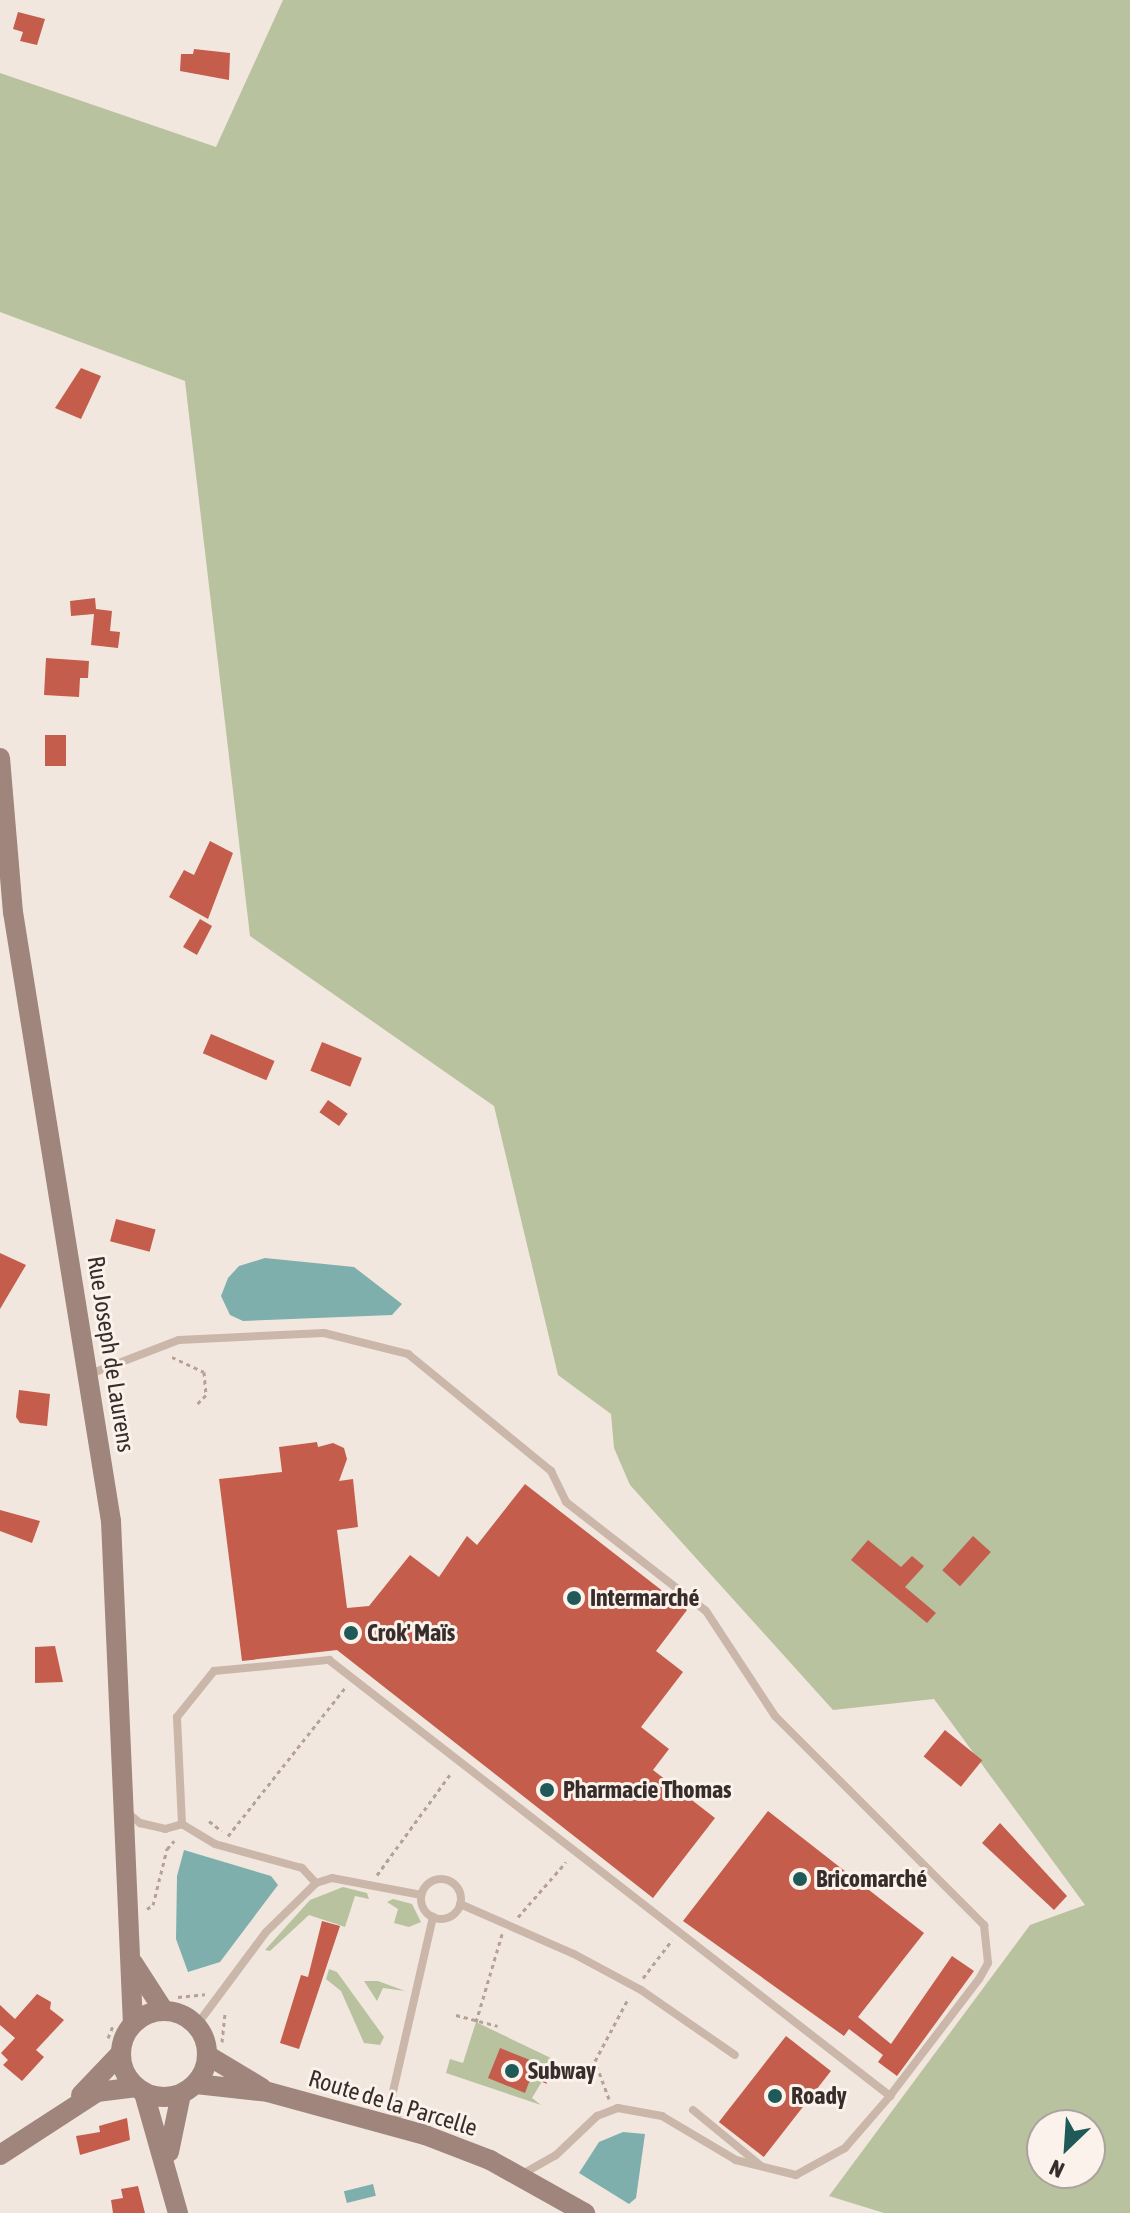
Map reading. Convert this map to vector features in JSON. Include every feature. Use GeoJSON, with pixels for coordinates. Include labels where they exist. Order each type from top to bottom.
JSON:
{"type":"FeatureCollection","features":[{"type":"Feature","properties":{"kind":"main road","name":"Rue Joseph de Laurens"},"geometry":{"type":"LineString","coordinates":[[0,758],[13,912],[89,1374],[116,1568],[123,1803],[133,1963],[127,2019]]}},
{"type":"Feature","properties":{"kind":"main road","name":"Rue Joseph de Laurens"},"geometry":{"type":"LineString","coordinates":[[133,1963],[169,2003]]}},
{"type":"Feature","properties":{"kind":"main road"},"geometry":{"type":"LineString","coordinates":[[0,2155],[66,2109],[114,2047],[127,2019],[169,2003],[196,2026],[216,2052],[189,2089],[167,2164]]}},
{"type":"Feature","properties":{"kind":"main road"},"geometry":{"type":"LineString","coordinates":[[114,2047],[140,2090],[167,2164],[178,2213]]}},
{"type":"Feature","properties":{"kind":"main road","name":"Route de la Parcelle"},"geometry":{"type":"LineString","coordinates":[[216,2052],[268,2092]]}},
{"type":"Feature","properties":{"kind":"main road","name":"Route de la Parcelle"},"geometry":{"type":"LineString","coordinates":[[66,2109],[97,2092],[189,2089],[268,2092],[457,2146],[520,2175],[585,2213]]}},
{"type":"Feature","properties":{"kind":"lane"},"geometry":{"type":"LineString","coordinates":[[89,1374],[179,1340],[324,1333],[408,1354],[551,1471],[566,1502],[706,1611],[775,1716],[984,1925],[988,1963],[979,1979],[866,2127],[820,2166],[796,2175],[767,2171],[736,2160],[662,2116],[613,2110],[597,2116],[556,2155],[520,2175]]}},
{"type":"Feature","properties":{"kind":"lane"},"geometry":{"type":"LineString","coordinates":[[185,1826],[177,1717],[214,1671],[329,1660],[677,1934],[890,2096]]}},
{"type":"Feature","properties":{"kind":"lane"},"geometry":{"type":"LineString","coordinates":[[123,1803],[140,1823],[165,1829],[185,1826],[215,1844],[302,1868],[316,1883]]}},
{"type":"Feature","properties":{"kind":"lane"},"geometry":{"type":"LineString","coordinates":[[196,2026],[266,1932],[316,1883],[332,1878],[421,1895]]}},
{"type":"Feature","properties":{"kind":"lane"},"geometry":{"type":"LineString","coordinates":[[446,1879],[457,1886],[460,1904],[452,1916],[433,1917],[423,1908],[421,1895],[428,1884],[446,1879]]}},
{"type":"Feature","properties":{"kind":"lane"},"geometry":{"type":"LineString","coordinates":[[460,1904],[637,1988],[735,2055]]}},
{"type":"Feature","properties":{"kind":"lane"},"geometry":{"type":"LineString","coordinates":[[401,2129],[392,2096],[433,1917]]}},
{"type":"Feature","properties":{"kind":"lane"},"geometry":{"type":"LineString","coordinates":[[693,2110],[767,2171]]}},
{"type":"Feature","properties":{"kind":"path"},"geometry":{"type":"LineString","coordinates":[[137,1356],[165,1355],[194,1364],[204,1372],[206,1395],[197,1404]]}},
{"type":"Feature","properties":{"kind":"path"},"geometry":{"type":"LineString","coordinates":[[209,1821],[228,1836],[353,1679]]}},
{"type":"Feature","properties":{"kind":"path"},"geometry":{"type":"LineString","coordinates":[[370,1885],[458,1762]]}},
{"type":"Feature","properties":{"kind":"path"},"geometry":{"type":"LineString","coordinates":[[147,1909],[153,1905],[167,1849],[185,1826]]}},
{"type":"Feature","properties":{"kind":"path"},"geometry":{"type":"LineString","coordinates":[[613,2110],[595,2061],[637,1988],[677,1934]]}},
{"type":"Feature","properties":{"kind":"path"},"geometry":{"type":"LineString","coordinates":[[169,2003],[205,1994]]}},
{"type":"Feature","properties":{"kind":"path"},"geometry":{"type":"LineString","coordinates":[[216,2052],[225,2012]]}},
{"type":"Feature","properties":{"kind":"path"},"geometry":{"type":"LineString","coordinates":[[456,2015],[498,2026]]}},
{"type":"Feature","properties":{"kind":"path"},"geometry":{"type":"LineString","coordinates":[[114,2047],[127,2019]]}},
{"type":"Feature","properties":{"kind":"green space"},"geometry":{"type":"Polygon","coordinates":[[[283,0],[1130,0],[1130,2213],[884,2213],[829,2196],[1030,1925],[1085,1905],[934,1699],[833,1710],[630,1485],[614,1448],[611,1414],[558,1375],[494,1106],[250,936],[185,381],[0,312],[0,73],[216,147],[283,0]]]}},
{"type":"Feature","properties":{"kind":"green space"},"geometry":{"type":"Polygon","coordinates":[[[343,1887],[367,1893],[369,1899],[355,1896],[345,1927],[309,1915],[270,1951],[265,1950],[310,1900],[343,1887]]]}},
{"type":"Feature","properties":{"kind":"green space"},"geometry":{"type":"Polygon","coordinates":[[[393,1899],[412,1904],[421,1922],[409,1927],[394,1923],[398,1909],[387,1902],[393,1899]]]}},
{"type":"Feature","properties":{"kind":"green space"},"geometry":{"type":"Polygon","coordinates":[[[329,1969],[337,1972],[384,2037],[380,2045],[364,2043],[341,1991],[326,1979],[329,1969]]]}},
{"type":"Feature","properties":{"kind":"green space"},"geometry":{"type":"Polygon","coordinates":[[[364,1981],[378,1981],[405,1991],[383,1988],[377,2001],[364,1981]]]}},
{"type":"Feature","properties":{"kind":"green space"},"geometry":{"type":"Polygon","coordinates":[[[476,2022],[555,2060],[532,2098],[541,2105],[446,2073],[450,2059],[463,2063],[476,2022]]]}},
{"type":"Feature","properties":{"kind":"water"},"geometry":{"type":"Polygon","coordinates":[[[265,1258],[354,1267],[402,1304],[392,1315],[243,1321],[230,1315],[221,1296],[228,1278],[239,1266],[265,1258]]]}},
{"type":"Feature","properties":{"kind":"water"},"geometry":{"type":"Polygon","coordinates":[[[184,1850],[271,1876],[278,1885],[220,1962],[188,1972],[176,1939],[177,1876],[184,1850]]]}},
{"type":"Feature","properties":{"kind":"water"},"geometry":{"type":"Polygon","coordinates":[[[623,2132],[645,2134],[636,2198],[629,2204],[579,2173],[599,2142],[623,2132]]]}},
{"type":"Feature","properties":{"kind":"water"},"geometry":{"type":"Polygon","coordinates":[[[373,2184],[376,2196],[347,2203],[344,2191],[373,2184]]]}},
{"type":"Feature","properties":{"kind":"building"},"geometry":{"type":"Polygon","coordinates":[[[18,12],[45,19],[37,45],[20,41],[23,32],[13,29],[18,12]]]}},
{"type":"Feature","properties":{"kind":"building"},"geometry":{"type":"Polygon","coordinates":[[[194,49],[230,53],[229,80],[180,71],[181,54],[193,54],[194,49]]]}},
{"type":"Feature","properties":{"kind":"building"},"geometry":{"type":"Polygon","coordinates":[[[81,368],[101,376],[81,419],[55,408],[81,368]]]}},
{"type":"Feature","properties":{"kind":"building"},"geometry":{"type":"Polygon","coordinates":[[[95,598],[96,609],[112,611],[110,631],[120,632],[118,648],[91,645],[94,614],[71,616],[70,601],[95,598]]]}},
{"type":"Feature","properties":{"kind":"building"},"geometry":{"type":"Polygon","coordinates":[[[46,658],[89,661],[88,678],[80,678],[79,697],[44,695],[46,658]]]}},
{"type":"Feature","properties":{"kind":"building"},"geometry":{"type":"Polygon","coordinates":[[[45,735],[66,735],[66,766],[45,766],[45,735]]]}},
{"type":"Feature","properties":{"kind":"building"},"geometry":{"type":"Polygon","coordinates":[[[210,841],[233,853],[208,919],[169,897],[184,870],[194,875],[210,841]]]}},
{"type":"Feature","properties":{"kind":"building"},"geometry":{"type":"Polygon","coordinates":[[[200,919],[212,926],[197,955],[183,947],[200,919]]]}},
{"type":"Feature","properties":{"kind":"building"},"geometry":{"type":"Polygon","coordinates":[[[211,1034],[275,1061],[266,1080],[203,1053],[211,1034]]]}},
{"type":"Feature","properties":{"kind":"building"},"geometry":{"type":"Polygon","coordinates":[[[322,1042],[362,1058],[350,1087],[310,1071],[322,1042]]]}},
{"type":"Feature","properties":{"kind":"building"},"geometry":{"type":"Polygon","coordinates":[[[328,1100],[348,1114],[339,1126],[319,1112],[328,1100]]]}},
{"type":"Feature","properties":{"kind":"building"},"geometry":{"type":"Polygon","coordinates":[[[116,1219],[156,1230],[150,1252],[110,1241],[116,1219]]]}},
{"type":"Feature","properties":{"kind":"building"},"geometry":{"type":"Polygon","coordinates":[[[0,1253],[26,1265],[0,1309],[0,1253]]]}},
{"type":"Feature","properties":{"kind":"building"},"geometry":{"type":"Polygon","coordinates":[[[19,1390],[50,1394],[47,1426],[20,1423],[16,1417],[19,1390]]]}},
{"type":"Feature","properties":{"kind":"building"},"geometry":{"type":"Polygon","coordinates":[[[317,1442],[318,1447],[333,1443],[344,1448],[347,1459],[339,1481],[353,1479],[358,1527],[337,1530],[347,1608],[369,1606],[410,1555],[439,1577],[467,1536],[477,1545],[525,1484],[687,1610],[656,1651],[683,1672],[641,1727],[669,1749],[653,1770],[715,1818],[653,1898],[337,1650],[242,1661],[219,1479],[282,1472],[279,1447],[317,1442]]]}},
{"type":"Feature","properties":{"kind":"building"},"geometry":{"type":"Polygon","coordinates":[[[0,1510],[40,1521],[32,1543],[0,1531],[0,1510]]]}},
{"type":"Feature","properties":{"kind":"building"},"geometry":{"type":"Polygon","coordinates":[[[973,1536],[991,1552],[960,1586],[942,1570],[973,1536]]]}},
{"type":"Feature","properties":{"kind":"building"},"geometry":{"type":"Polygon","coordinates":[[[868,1540],[901,1567],[912,1556],[924,1566],[905,1587],[936,1613],[927,1623],[851,1560],[868,1540]]]}},
{"type":"Feature","properties":{"kind":"building"},"geometry":{"type":"Polygon","coordinates":[[[55,1646],[63,1682],[35,1683],[35,1647],[55,1646]]]}},
{"type":"Feature","properties":{"kind":"building"},"geometry":{"type":"Polygon","coordinates":[[[945,1730],[982,1760],[961,1787],[924,1756],[945,1730]]]}},
{"type":"Feature","properties":{"kind":"building","name":"Bricomarché"},"geometry":{"type":"Polygon","coordinates":[[[768,1811],[924,1933],[858,2017],[891,2044],[952,1956],[974,1971],[897,2076],[878,2062],[883,2055],[849,2029],[844,2036],[683,1921],[768,1811]]]}},
{"type":"Feature","properties":{"kind":"building"},"geometry":{"type":"Polygon","coordinates":[[[1000,1823],[1067,1896],[1054,1910],[982,1843],[1000,1823]]]}},
{"type":"Feature","properties":{"kind":"building"},"geometry":{"type":"Polygon","coordinates":[[[322,1921],[340,1926],[299,2049],[280,2043],[301,1975],[308,1977],[322,1921]]]}},
{"type":"Feature","properties":{"kind":"building"},"geometry":{"type":"Polygon","coordinates":[[[37,1994],[51,2002],[50,2009],[64,2020],[36,2050],[44,2057],[22,2081],[3,2065],[8,2060],[1,2053],[15,2038],[0,2025],[0,2005],[15,2019],[37,1994]]]}},
{"type":"Feature","properties":{"kind":"building","name":"Roady"},"geometry":{"type":"Polygon","coordinates":[[[786,2036],[831,2071],[764,2157],[719,2122],[786,2036]]]}},
{"type":"Feature","properties":{"kind":"building","name":"Subway"},"geometry":{"type":"Polygon","coordinates":[[[500,2048],[540,2064],[547,2084],[531,2077],[525,2093],[488,2078],[500,2048]]]}},
{"type":"Feature","properties":{"kind":"building"},"geometry":{"type":"Polygon","coordinates":[[[127,2118],[130,2140],[80,2155],[76,2136],[100,2132],[99,2126],[127,2118]]]}},
{"type":"Feature","properties":{"kind":"building"},"geometry":{"type":"Polygon","coordinates":[[[138,2186],[145,2213],[113,2213],[111,2200],[123,2198],[121,2189],[138,2186]]]}},
{"type":"Feature","properties":{"kind":"place","name":"Intermarché"},"geometry":{"type":"Point","coordinates":[574,1598]}},
{"type":"Feature","properties":{"kind":"place","name":"Crok' Maïs"},"geometry":{"type":"Point","coordinates":[351,1633]}},
{"type":"Feature","properties":{"kind":"place","name":"Pharmacie Thomas"},"geometry":{"type":"Point","coordinates":[547,1790]}},
{"type":"Feature","properties":{"kind":"place","name":"Bricomarché"},"geometry":{"type":"Point","coordinates":[800,1879]}},
{"type":"Feature","properties":{"kind":"place","name":"Subway"},"geometry":{"type":"Point","coordinates":[512,2071]}},
{"type":"Feature","properties":{"kind":"place","name":"Roady"},"geometry":{"type":"Point","coordinates":[775,2096]}}]}
